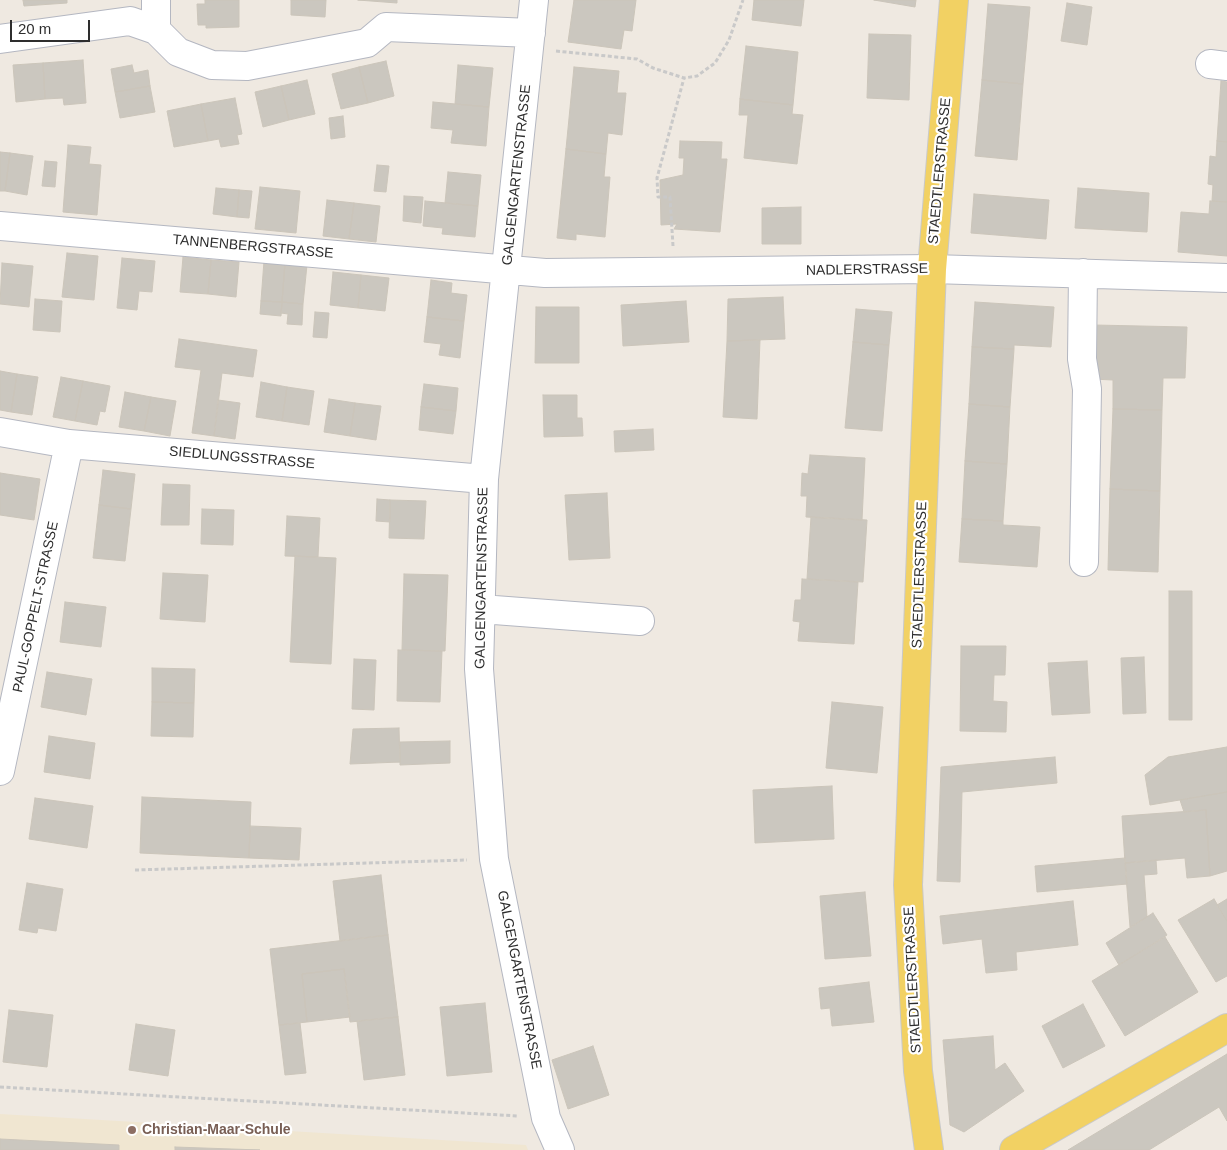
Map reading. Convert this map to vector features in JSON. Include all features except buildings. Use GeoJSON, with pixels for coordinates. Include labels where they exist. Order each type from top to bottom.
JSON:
{"type":"FeatureCollection","features":[{"type":"Feature","properties":{"kind":"main road","name":"STAEDTLERSTRASSE"},"geometry":{"type":"LineString","coordinates":[[929,1150],[918,1071],[908,885],[932,269],[954,0]]}},
{"type":"Feature","properties":{"kind":"main road"},"geometry":{"type":"LineString","coordinates":[[1018,1149],[1227,1028]]}},
{"type":"Feature","properties":{"kind":"street"},"geometry":{"type":"LineString","coordinates":[[156,0],[156,30]]}},
{"type":"Feature","properties":{"kind":"street","name":"GALGENGARTENSTRASSE"},"geometry":{"type":"LineString","coordinates":[[534,0],[484,479],[479,669],[494,859],[546,1118],[560,1150]]}},
{"type":"Feature","properties":{"kind":"street"},"geometry":{"type":"LineString","coordinates":[[0,39],[130,21],[156,30],[178,52],[212,65],[247,66],[367,43],[386,27],[531,40]]}},
{"type":"Feature","properties":{"kind":"street","name":"TANNENBERGSTRASSE"},"geometry":{"type":"LineString","coordinates":[[0,226],[507,268]]}},
{"type":"Feature","properties":{"kind":"street","name":"NADLERSTRASSE"},"geometry":{"type":"LineString","coordinates":[[507,268],[545,273],[932,269],[1227,278]]}},
{"type":"Feature","properties":{"kind":"street"},"geometry":{"type":"LineString","coordinates":[[1083,273],[1082,359],[1087,389],[1084,562]]}},
{"type":"Feature","properties":{"kind":"street","name":"SIEDLUNGSSTRASSE"},"geometry":{"type":"LineString","coordinates":[[0,432],[70,444],[484,479]]}},
{"type":"Feature","properties":{"kind":"street","name":"PAUL-GOPPELT-STRASSE"},"geometry":{"type":"LineString","coordinates":[[1,771],[70,444]]}},
{"type":"Feature","properties":{"kind":"street"},"geometry":{"type":"LineString","coordinates":[[481,609],[640,621]]}},
{"type":"Feature","properties":{"kind":"path"},"geometry":{"type":"LineString","coordinates":[[531,40],[637,59],[653,68],[684,78],[697,76],[715,63],[729,40],[743,0]]}},
{"type":"Feature","properties":{"kind":"path"},"geometry":{"type":"LineString","coordinates":[[675,273],[670,197],[658,197],[657,178],[684,78]]}},
{"type":"Feature","properties":{"kind":"path"},"geometry":{"type":"LineString","coordinates":[[135,870],[494,859]]}},
{"type":"Feature","properties":{"kind":"path"},"geometry":{"type":"LineString","coordinates":[[0,1087],[546,1118]]}},
{"type":"Feature","properties":{"kind":"shaded area","name":"Christian-Maar-Schule"},"geometry":{"type":"Polygon","coordinates":[[[0,1114],[526,1145],[528,1150],[0,1150],[0,1114]]]}},
{"type":"Feature","properties":{"kind":"place","name":"Christian-Maar-Schule"},"geometry":{"type":"Point","coordinates":[132,1130]}}]}
